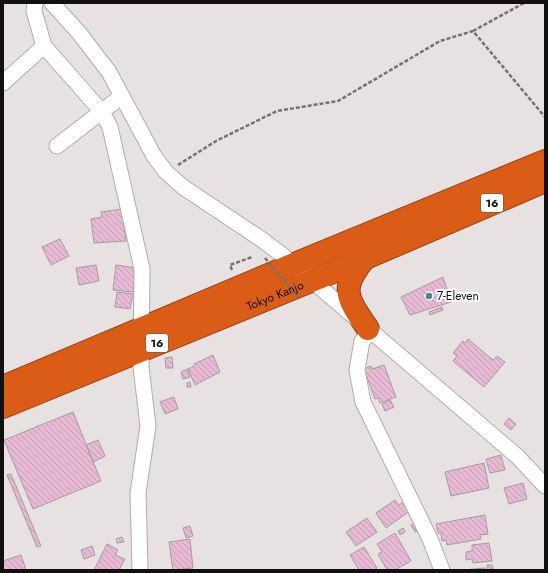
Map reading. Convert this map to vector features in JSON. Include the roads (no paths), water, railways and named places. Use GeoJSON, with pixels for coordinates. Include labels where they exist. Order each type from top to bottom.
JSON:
{"type":"FeatureCollection","features":[{"type":"Feature","properties":{"kind":"highway","name":"Tokyo Kanjo"},"geometry":{"type":"LineString","coordinates":[[3,407],[292,265],[545,162]]}},
{"type":"Feature","properties":{"kind":"highway","name":"Tokyo Kanjo"},"geometry":{"type":"LineString","coordinates":[[3,386],[142,339],[306,290],[366,258],[545,181]]}},
{"type":"Feature","properties":{"kind":"highway"},"geometry":{"type":"LineString","coordinates":[[366,258],[353,273],[349,284],[350,298],[369,330]]}},
{"type":"Feature","properties":{"kind":"street"},"geometry":{"type":"LineString","coordinates":[[35,3],[34,11],[44,46],[102,112],[110,127],[142,269],[141,367],[148,426],[138,493],[140,570]]}},
{"type":"Feature","properties":{"kind":"street"},"geometry":{"type":"LineString","coordinates":[[52,3],[97,54],[109,72],[154,156],[166,172],[183,186],[269,244],[292,265],[306,290],[369,330],[518,457],[545,486]]}},
{"type":"Feature","properties":{"kind":"street"},"geometry":{"type":"LineString","coordinates":[[3,83],[44,46]]}},
{"type":"Feature","properties":{"kind":"street"},"geometry":{"type":"LineString","coordinates":[[57,146],[122,96]]}},
{"type":"Feature","properties":{"kind":"street"},"geometry":{"type":"LineString","coordinates":[[369,330],[362,341],[357,370],[363,402],[430,539],[442,570]]}},
{"type":"Feature","properties":{"kind":"place","name":"7-Eleven"},"geometry":{"type":"Point","coordinates":[429,296]}}]}
